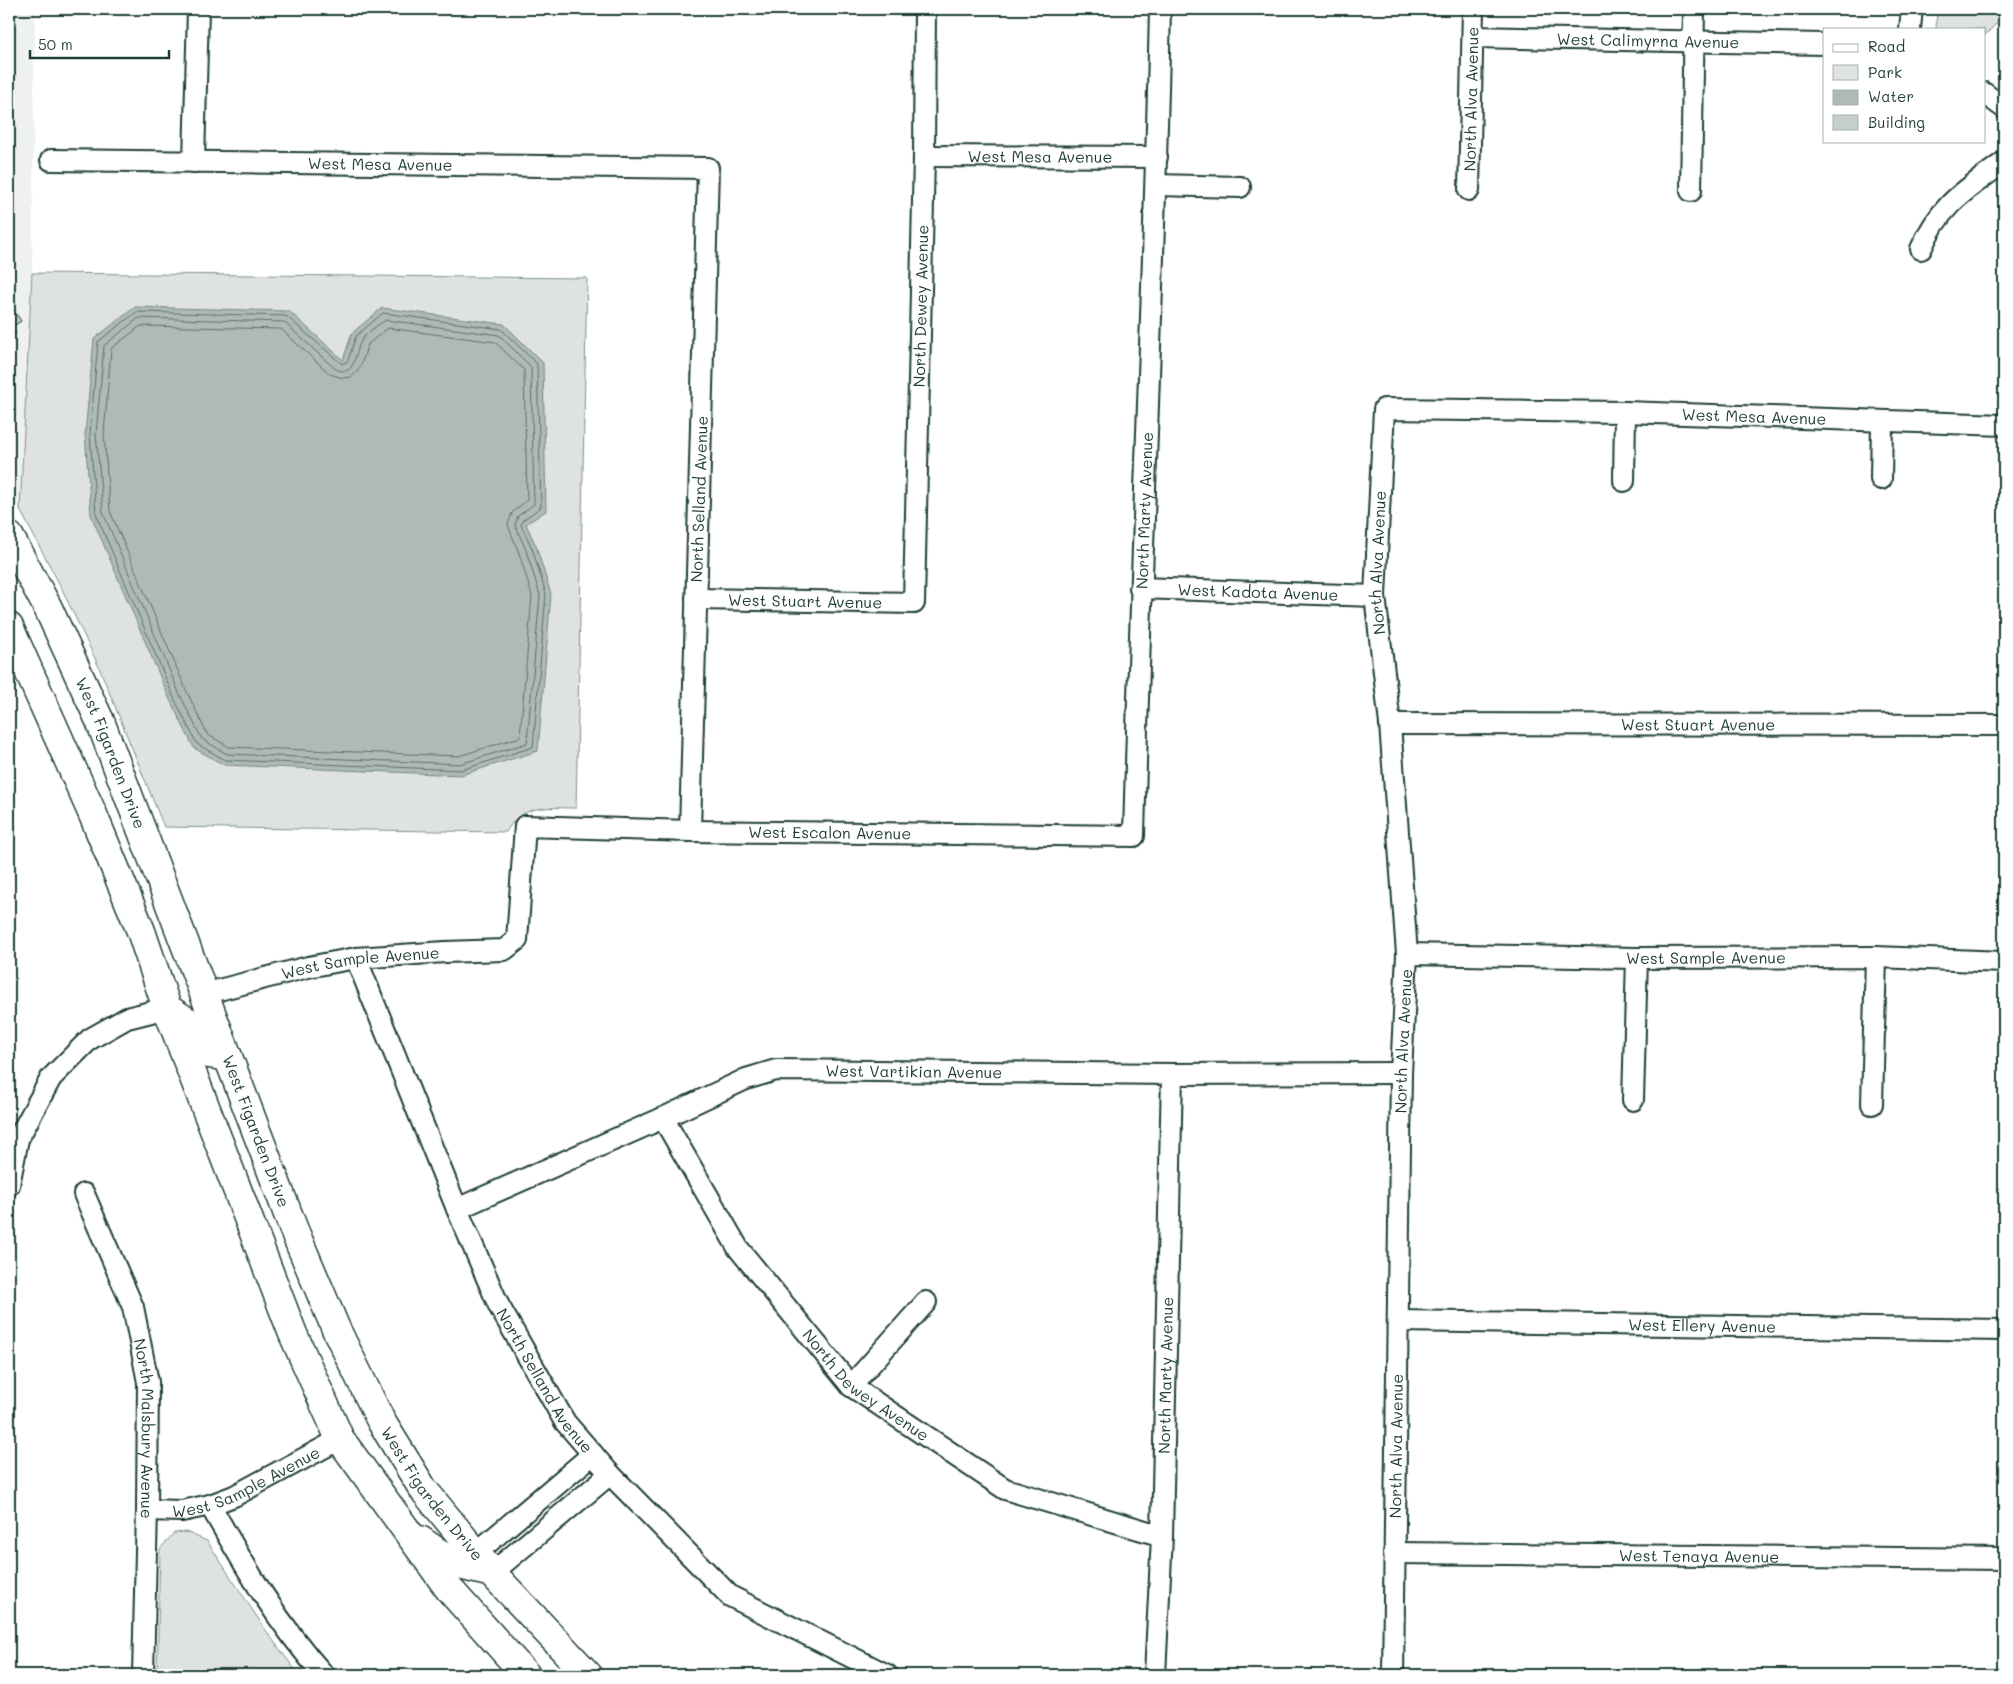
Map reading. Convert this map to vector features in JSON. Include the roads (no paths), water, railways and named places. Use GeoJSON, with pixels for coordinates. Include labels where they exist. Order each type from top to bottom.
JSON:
{"type":"FeatureCollection","features":[{"type":"Feature","properties":{"kind":"main road","name":"West Figarden Drive"},"geometry":{"type":"LineString","coordinates":[[9,536],[48,608],[100,721],[294,1230],[336,1329],[377,1413],[423,1489],[484,1563],[588,1675]]}},
{"type":"Feature","properties":{"kind":"main road"},"geometry":{"type":"LineString","coordinates":[[9,627],[94,817],[141,931],[167,1008],[293,1334],[340,1440],[450,1590],[526,1675]]}},
{"type":"Feature","properties":{"kind":"main road"},"geometry":{"type":"LineString","coordinates":[[141,931],[180,984],[203,994]]}},
{"type":"Feature","properties":{"kind":"main road"},"geometry":{"type":"LineString","coordinates":[[167,1008],[194,1025],[209,1054],[230,1058]]}},
{"type":"Feature","properties":{"kind":"main road"},"geometry":{"type":"LineString","coordinates":[[404,1529],[446,1558],[463,1566],[484,1563]]}},
{"type":"Feature","properties":{"kind":"street"},"geometry":{"type":"LineString","coordinates":[[194,162],[198,9]]}},
{"type":"Feature","properties":{"kind":"street","name":"North Dewey Avenue"},"geometry":{"type":"LineString","coordinates":[[914,603],[924,156],[924,9]]}},
{"type":"Feature","properties":{"kind":"street","name":"North Marty Avenue"},"geometry":{"type":"LineString","coordinates":[[1134,836],[1140,588],[1157,158],[1160,9]]}},
{"type":"Feature","properties":{"kind":"street","name":"North Alva Avenue"},"geometry":{"type":"LineString","coordinates":[[1470,190],[1473,9]]}},
{"type":"Feature","properties":{"kind":"street"},"geometry":{"type":"LineString","coordinates":[[1691,191],[1694,9]]}},
{"type":"Feature","properties":{"kind":"street"},"geometry":{"type":"LineString","coordinates":[[1910,28],[1912,9]]}},
{"type":"Feature","properties":{"kind":"street","name":"West Calimyrna Avenue"},"geometry":{"type":"LineString","coordinates":[[1473,37],[1823,44]]}},
{"type":"Feature","properties":{"kind":"street"},"geometry":{"type":"LineString","coordinates":[[1986,94],[2004,108]]}},
{"type":"Feature","properties":{"kind":"street","name":"West Mesa Avenue"},"geometry":{"type":"LineString","coordinates":[[924,156],[1157,158]]}},
{"type":"Feature","properties":{"kind":"street","name":"West Mesa Avenue"},"geometry":{"type":"LineString","coordinates":[[51,160],[708,168]]}},
{"type":"Feature","properties":{"kind":"street"},"geometry":{"type":"LineString","coordinates":[[1921,249],[1934,223],[1951,202],[2004,162]]}},
{"type":"Feature","properties":{"kind":"street","name":"North Selland Avenue"},"geometry":{"type":"LineString","coordinates":[[690,831],[708,168]]}},
{"type":"Feature","properties":{"kind":"street"},"geometry":{"type":"LineString","coordinates":[[1156,185],[1240,187]]}},
{"type":"Feature","properties":{"kind":"street","name":"West Mesa Avenue"},"geometry":{"type":"LineString","coordinates":[[1384,409],[1625,412],[2004,425]]}},
{"type":"Feature","properties":{"kind":"street","name":"North Alva Avenue"},"geometry":{"type":"LineString","coordinates":[[1384,409],[1375,596],[1390,724],[1407,954],[1401,1072],[1393,1675]]}},
{"type":"Feature","properties":{"kind":"street"},"geometry":{"type":"LineString","coordinates":[[1624,481],[1625,412]]}},
{"type":"Feature","properties":{"kind":"street"},"geometry":{"type":"LineString","coordinates":[[1880,479],[1882,422]]}},
{"type":"Feature","properties":{"kind":"street","name":"West Kadota Avenue"},"geometry":{"type":"LineString","coordinates":[[1140,588],[1375,596]]}},
{"type":"Feature","properties":{"kind":"street","name":"West Stuart Avenue"},"geometry":{"type":"LineString","coordinates":[[696,599],[914,603]]}},
{"type":"Feature","properties":{"kind":"street","name":"West Stuart Avenue"},"geometry":{"type":"LineString","coordinates":[[1390,724],[2004,725]]}},
{"type":"Feature","properties":{"kind":"street","name":"West Escalon Avenue"},"geometry":{"type":"LineString","coordinates":[[517,940],[526,826],[690,831],[1134,836]]}},
{"type":"Feature","properties":{"kind":"street","name":"West Sample Avenue"},"geometry":{"type":"LineString","coordinates":[[203,994],[356,958],[504,950],[517,940]]}},
{"type":"Feature","properties":{"kind":"street","name":"West Sample Avenue"},"geometry":{"type":"LineString","coordinates":[[1407,954],[1637,958],[1876,957],[2004,962]]}},
{"type":"Feature","properties":{"kind":"street"},"geometry":{"type":"LineString","coordinates":[[1872,1104],[1876,957]]}},
{"type":"Feature","properties":{"kind":"street","name":"North Selland Avenue"},"geometry":{"type":"LineString","coordinates":[[356,958],[457,1209],[504,1314],[565,1422],[610,1474],[730,1596],[887,1675]]}},
{"type":"Feature","properties":{"kind":"street"},"geometry":{"type":"LineString","coordinates":[[1633,1100],[1637,958]]}},
{"type":"Feature","properties":{"kind":"street"},"geometry":{"type":"LineString","coordinates":[[9,1185],[18,1139],[51,1078],[90,1038],[127,1018],[167,1008]]}},
{"type":"Feature","properties":{"kind":"street","name":"West Vartikian Avenue"},"geometry":{"type":"LineString","coordinates":[[457,1209],[663,1118],[746,1079],[776,1070],[1172,1074],[1401,1072]]}},
{"type":"Feature","properties":{"kind":"street","name":"North Marty Avenue"},"geometry":{"type":"LineString","coordinates":[[1155,1675],[1162,1536],[1172,1074]]}},
{"type":"Feature","properties":{"kind":"street","name":"North Dewey Avenue"},"geometry":{"type":"LineString","coordinates":[[663,1118],[738,1248],[851,1386],[1005,1488],[1162,1536]]}},
{"type":"Feature","properties":{"kind":"street","name":"North Malsbury Avenue"},"geometry":{"type":"LineString","coordinates":[[84,1194],[133,1308],[148,1382],[148,1510],[143,1675]]}},
{"type":"Feature","properties":{"kind":"street"},"geometry":{"type":"LineString","coordinates":[[851,1386],[926,1302]]}},
{"type":"Feature","properties":{"kind":"street","name":"West Ellery Avenue"},"geometry":{"type":"LineString","coordinates":[[1398,1321],[2004,1330]]}},
{"type":"Feature","properties":{"kind":"street","name":"West Sample Avenue"},"geometry":{"type":"LineString","coordinates":[[148,1510],[182,1511],[210,1505],[234,1496],[340,1440]]}},
{"type":"Feature","properties":{"kind":"street"},"geometry":{"type":"LineString","coordinates":[[484,1563],[593,1454]]}},
{"type":"Feature","properties":{"kind":"street"},"geometry":{"type":"LineString","coordinates":[[484,1563],[610,1474]]}},
{"type":"Feature","properties":{"kind":"street"},"geometry":{"type":"LineString","coordinates":[[210,1505],[257,1586],[324,1675]]}},
{"type":"Feature","properties":{"kind":"street","name":"West Tenaya Avenue"},"geometry":{"type":"LineString","coordinates":[[1394,1552],[2004,1559]]}},
{"type":"Feature","properties":{"kind":"water"},"geometry":{"type":"Polygon","coordinates":[[[135,307],[289,311],[343,360],[352,333],[382,308],[504,324],[543,363],[546,511],[526,524],[536,546],[551,594],[538,751],[461,775],[224,765],[194,748],[170,700],[91,515],[85,434],[94,339],[135,307]]]}}]}
